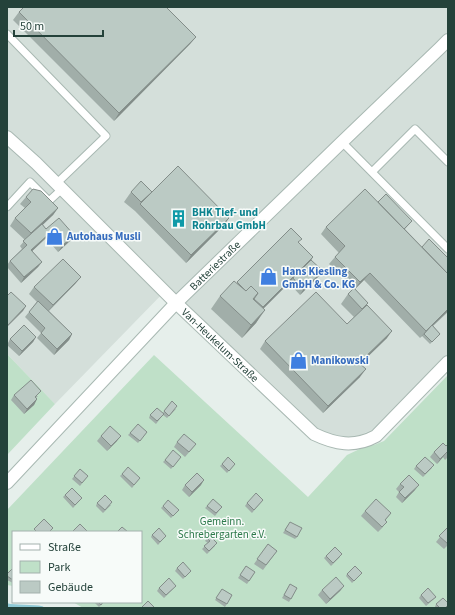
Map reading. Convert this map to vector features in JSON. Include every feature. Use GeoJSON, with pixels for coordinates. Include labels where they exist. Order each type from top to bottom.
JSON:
{"type":"FeatureCollection","features":[{"type":"Feature","properties":{"kind":"street","name":"Batteriestraße"},"geometry":{"type":"LineString","coordinates":[[7,483],[176,303],[448,40]]}},
{"type":"Feature","properties":{"kind":"street","name":"Van-Heukelum-Straße"},"geometry":{"type":"LineString","coordinates":[[7,138],[36,163],[176,303],[314,434],[327,441],[359,443],[376,436],[448,363]]}},
{"type":"Feature","properties":{"kind":"lane"},"geometry":{"type":"LineString","coordinates":[[7,34],[106,136],[59,187],[49,201],[30,182],[7,207]]}},
{"type":"Feature","properties":{"kind":"lane"},"geometry":{"type":"LineString","coordinates":[[372,172],[415,129],[448,162]]}},
{"type":"Feature","properties":{"kind":"lane"},"geometry":{"type":"LineString","coordinates":[[342,142],[448,249]]}},
{"type":"Feature","properties":{"kind":"shaded area"},"geometry":{"type":"Polygon","coordinates":[[[7,7],[448,7],[448,354],[376,428],[356,437],[346,438],[328,435],[317,429],[169,287],[55,404],[7,354],[7,7]]]}},
{"type":"Feature","properties":{"kind":"green space"},"geometry":{"type":"Polygon","coordinates":[[[7,354],[55,404],[7,455],[7,354]]]}},
{"type":"Feature","properties":{"kind":"green space","name":"Gemeinn. Schrebergarten e.V."},"geometry":{"type":"Polygon","coordinates":[[[154,355],[308,497],[347,455],[366,446],[384,441],[448,375],[448,608],[83,608],[75,603],[142,603],[142,531],[12,531],[12,586],[7,585],[7,510],[154,355]]]}},
{"type":"Feature","properties":{"kind":"building"},"geometry":{"type":"Polygon","coordinates":[[[24,7],[166,7],[196,37],[119,113],[19,12],[24,7]]]}},
{"type":"Feature","properties":{"kind":"building","name":"BHK Tief- und Rohrbau GmbH"},"geometry":{"type":"Polygon","coordinates":[[[178,166],[229,218],[191,255],[140,204],[178,166]]]}},
{"type":"Feature","properties":{"kind":"building"},"geometry":{"type":"Polygon","coordinates":[[[141,181],[152,192],[141,202],[131,192],[141,181]]]}},
{"type":"Feature","properties":{"kind":"building"},"geometry":{"type":"Polygon","coordinates":[[[33,189],[41,191],[58,208],[31,233],[15,218],[31,202],[26,197],[33,189]]]}},
{"type":"Feature","properties":{"kind":"building"},"geometry":{"type":"Polygon","coordinates":[[[365,189],[448,274],[448,309],[426,331],[370,273],[360,282],[335,257],[345,246],[326,227],[365,189]]]}},
{"type":"Feature","properties":{"kind":"building"},"geometry":{"type":"Polygon","coordinates":[[[386,194],[412,221],[404,229],[378,202],[386,194]]]}},
{"type":"Feature","properties":{"kind":"building"},"geometry":{"type":"Polygon","coordinates":[[[59,218],[74,235],[62,246],[50,233],[31,250],[42,262],[24,277],[10,261],[27,245],[23,241],[42,224],[46,229],[59,218]]]}},
{"type":"Feature","properties":{"kind":"building"},"geometry":{"type":"Polygon","coordinates":[[[291,228],[302,239],[298,242],[313,257],[263,307],[254,299],[258,293],[251,286],[246,291],[237,282],[291,228]]]}},
{"type":"Feature","properties":{"kind":"building"},"geometry":{"type":"Polygon","coordinates":[[[429,239],[448,258],[447,273],[422,247],[429,239]]]}},
{"type":"Feature","properties":{"kind":"building"},"geometry":{"type":"Polygon","coordinates":[[[63,259],[81,277],[53,305],[34,287],[63,259]]]}},
{"type":"Feature","properties":{"kind":"building"},"geometry":{"type":"Polygon","coordinates":[[[311,260],[323,271],[303,290],[293,278],[311,260]]]}},
{"type":"Feature","properties":{"kind":"building"},"geometry":{"type":"Polygon","coordinates":[[[234,281],[246,291],[251,286],[258,293],[253,299],[265,310],[251,325],[220,296],[234,281]]]}},
{"type":"Feature","properties":{"kind":"building"},"geometry":{"type":"Polygon","coordinates":[[[354,288],[368,303],[362,309],[348,294],[354,288]]]}},
{"type":"Feature","properties":{"kind":"building"},"geometry":{"type":"Polygon","coordinates":[[[11,292],[26,306],[7,326],[7,296],[11,292]]]}},
{"type":"Feature","properties":{"kind":"building"},"geometry":{"type":"Polygon","coordinates":[[[316,292],[347,324],[367,305],[392,331],[359,363],[366,369],[328,406],[265,341],[316,292]]]}},
{"type":"Feature","properties":{"kind":"building"},"geometry":{"type":"Polygon","coordinates":[[[38,301],[72,334],[57,349],[41,333],[45,328],[29,312],[38,301]]]}},
{"type":"Feature","properties":{"kind":"building"},"geometry":{"type":"Polygon","coordinates":[[[24,325],[36,337],[22,351],[10,339],[24,325]]]}},
{"type":"Feature","properties":{"kind":"building"},"geometry":{"type":"Polygon","coordinates":[[[432,325],[440,334],[432,342],[424,334],[432,325]]]}},
{"type":"Feature","properties":{"kind":"building"},"geometry":{"type":"Polygon","coordinates":[[[31,380],[41,391],[35,397],[37,399],[27,409],[14,395],[31,380]]]}},
{"type":"Feature","properties":{"kind":"building"},"geometry":{"type":"Polygon","coordinates":[[[172,401],[177,406],[169,416],[164,411],[172,401]]]}},
{"type":"Feature","properties":{"kind":"building"},"geometry":{"type":"Polygon","coordinates":[[[157,408],[164,414],[157,421],[150,415],[157,408]]]}},
{"type":"Feature","properties":{"kind":"building"},"geometry":{"type":"Polygon","coordinates":[[[138,424],[147,432],[140,441],[130,433],[138,424]]]}},
{"type":"Feature","properties":{"kind":"building"},"geometry":{"type":"Polygon","coordinates":[[[110,426],[121,436],[111,446],[101,436],[110,426]]]}},
{"type":"Feature","properties":{"kind":"building"},"geometry":{"type":"Polygon","coordinates":[[[184,434],[196,444],[189,452],[177,442],[184,434]]]}},
{"type":"Feature","properties":{"kind":"building"},"geometry":{"type":"Polygon","coordinates":[[[443,443],[446,446],[448,444],[448,454],[447,452],[440,459],[434,452],[443,443]]]}},
{"type":"Feature","properties":{"kind":"building"},"geometry":{"type":"Polygon","coordinates":[[[173,450],[181,457],[173,467],[165,460],[173,450]]]}},
{"type":"Feature","properties":{"kind":"building"},"geometry":{"type":"Polygon","coordinates":[[[228,457],[235,464],[229,471],[222,464],[228,457]]]}},
{"type":"Feature","properties":{"kind":"building"},"geometry":{"type":"Polygon","coordinates":[[[425,457],[434,465],[425,474],[416,466],[425,457]]]}},
{"type":"Feature","properties":{"kind":"building"},"geometry":{"type":"Polygon","coordinates":[[[128,467],[140,478],[134,485],[122,474],[128,467]]]}},
{"type":"Feature","properties":{"kind":"building"},"geometry":{"type":"Polygon","coordinates":[[[80,469],[88,476],[82,483],[74,476],[80,469]]]}},
{"type":"Feature","properties":{"kind":"building"},"geometry":{"type":"Polygon","coordinates":[[[197,473],[204,480],[192,492],[185,485],[197,473]]]}},
{"type":"Feature","properties":{"kind":"building"},"geometry":{"type":"Polygon","coordinates":[[[409,475],[419,485],[405,498],[399,492],[404,487],[400,484],[409,475]]]}},
{"type":"Feature","properties":{"kind":"building"},"geometry":{"type":"Polygon","coordinates":[[[72,488],[82,498],[75,505],[65,495],[72,488]]]}},
{"type":"Feature","properties":{"kind":"building"},"geometry":{"type":"Polygon","coordinates":[[[256,493],[263,500],[254,510],[247,503],[256,493]]]}},
{"type":"Feature","properties":{"kind":"building"},"geometry":{"type":"Polygon","coordinates":[[[105,495],[112,502],[105,510],[97,503],[105,495]]]}},
{"type":"Feature","properties":{"kind":"building"},"geometry":{"type":"Polygon","coordinates":[[[213,499],[222,507],[216,513],[207,506],[213,499]]]}},
{"type":"Feature","properties":{"kind":"building"},"geometry":{"type":"Polygon","coordinates":[[[376,499],[391,513],[385,520],[387,522],[382,527],[365,511],[376,499]]]}},
{"type":"Feature","properties":{"kind":"building"},"geometry":{"type":"Polygon","coordinates":[[[168,500],[179,510],[173,516],[163,506],[168,500]]]}},
{"type":"Feature","properties":{"kind":"building"},"geometry":{"type":"Polygon","coordinates":[[[44,519],[53,528],[50,531],[36,531],[34,529],[44,519]]]}},
{"type":"Feature","properties":{"kind":"building"},"geometry":{"type":"Polygon","coordinates":[[[290,522],[302,528],[297,537],[285,530],[290,522]]]}},
{"type":"Feature","properties":{"kind":"building"},"geometry":{"type":"Polygon","coordinates":[[[80,524],[87,531],[73,531],[80,524]]]}},
{"type":"Feature","properties":{"kind":"building"},"geometry":{"type":"Polygon","coordinates":[[[122,527],[127,531],[118,531],[122,527]]]}},
{"type":"Feature","properties":{"kind":"building"},"geometry":{"type":"Polygon","coordinates":[[[448,527],[448,544],[439,536],[448,527]]]}},
{"type":"Feature","properties":{"kind":"building"},"geometry":{"type":"Polygon","coordinates":[[[159,528],[166,536],[160,542],[152,535],[159,528]]]}},
{"type":"Feature","properties":{"kind":"building"},"geometry":{"type":"Polygon","coordinates":[[[210,536],[217,543],[209,551],[204,546],[210,541],[207,538],[210,536]]]}},
{"type":"Feature","properties":{"kind":"building"},"geometry":{"type":"Polygon","coordinates":[[[268,544],[277,551],[266,565],[257,559],[268,544]]]}},
{"type":"Feature","properties":{"kind":"building"},"geometry":{"type":"Polygon","coordinates":[[[335,547],[342,554],[333,563],[326,556],[335,547]]]}},
{"type":"Feature","properties":{"kind":"building"},"geometry":{"type":"Polygon","coordinates":[[[183,562],[191,571],[185,577],[177,568],[183,562]]]}},
{"type":"Feature","properties":{"kind":"building"},"geometry":{"type":"Polygon","coordinates":[[[246,566],[255,572],[249,581],[240,575],[246,566]]]}},
{"type":"Feature","properties":{"kind":"building"},"geometry":{"type":"Polygon","coordinates":[[[355,566],[362,573],[354,581],[347,574],[355,566]]]}},
{"type":"Feature","properties":{"kind":"building"},"geometry":{"type":"Polygon","coordinates":[[[12,569],[12,579],[7,576],[12,569]]]}},
{"type":"Feature","properties":{"kind":"building"},"geometry":{"type":"Polygon","coordinates":[[[336,577],[344,586],[330,599],[322,590],[336,577]]]}},
{"type":"Feature","properties":{"kind":"building"},"geometry":{"type":"Polygon","coordinates":[[[169,578],[176,586],[166,595],[159,588],[169,578]]]}},
{"type":"Feature","properties":{"kind":"building"},"geometry":{"type":"Polygon","coordinates":[[[290,584],[297,588],[291,599],[284,595],[290,584]]]}},
{"type":"Feature","properties":{"kind":"building"},"geometry":{"type":"Polygon","coordinates":[[[428,588],[436,597],[428,603],[421,595],[428,588]]]}},
{"type":"Feature","properties":{"kind":"building"},"geometry":{"type":"Polygon","coordinates":[[[222,589],[232,595],[227,604],[216,598],[222,589]]]}},
{"type":"Feature","properties":{"kind":"building"},"geometry":{"type":"Polygon","coordinates":[[[443,598],[448,605],[445,608],[440,608],[436,604],[443,598]]]}},
{"type":"Feature","properties":{"kind":"building"},"geometry":{"type":"Polygon","coordinates":[[[148,601],[154,607],[153,608],[141,608],[148,601]]]}},
{"type":"Feature","properties":{"kind":"waterway"},"geometry":{"type":"LineString","coordinates":[[7,605],[42,608]]}},
{"type":"Feature","properties":{"kind":"place","name":"BHK Tief- und Rohrbau GmbH"},"geometry":{"type":"Point","coordinates":[179,218]}},
{"type":"Feature","properties":{"kind":"place","name":"Autohaus Musli"},"geometry":{"type":"Point","coordinates":[54,236]}},
{"type":"Feature","properties":{"kind":"place","name":"Hans Kiesling GmbH & Co. KG"},"geometry":{"type":"Point","coordinates":[269,277]}},
{"type":"Feature","properties":{"kind":"place","name":"Manikowski"},"geometry":{"type":"Point","coordinates":[298,360]}}]}
